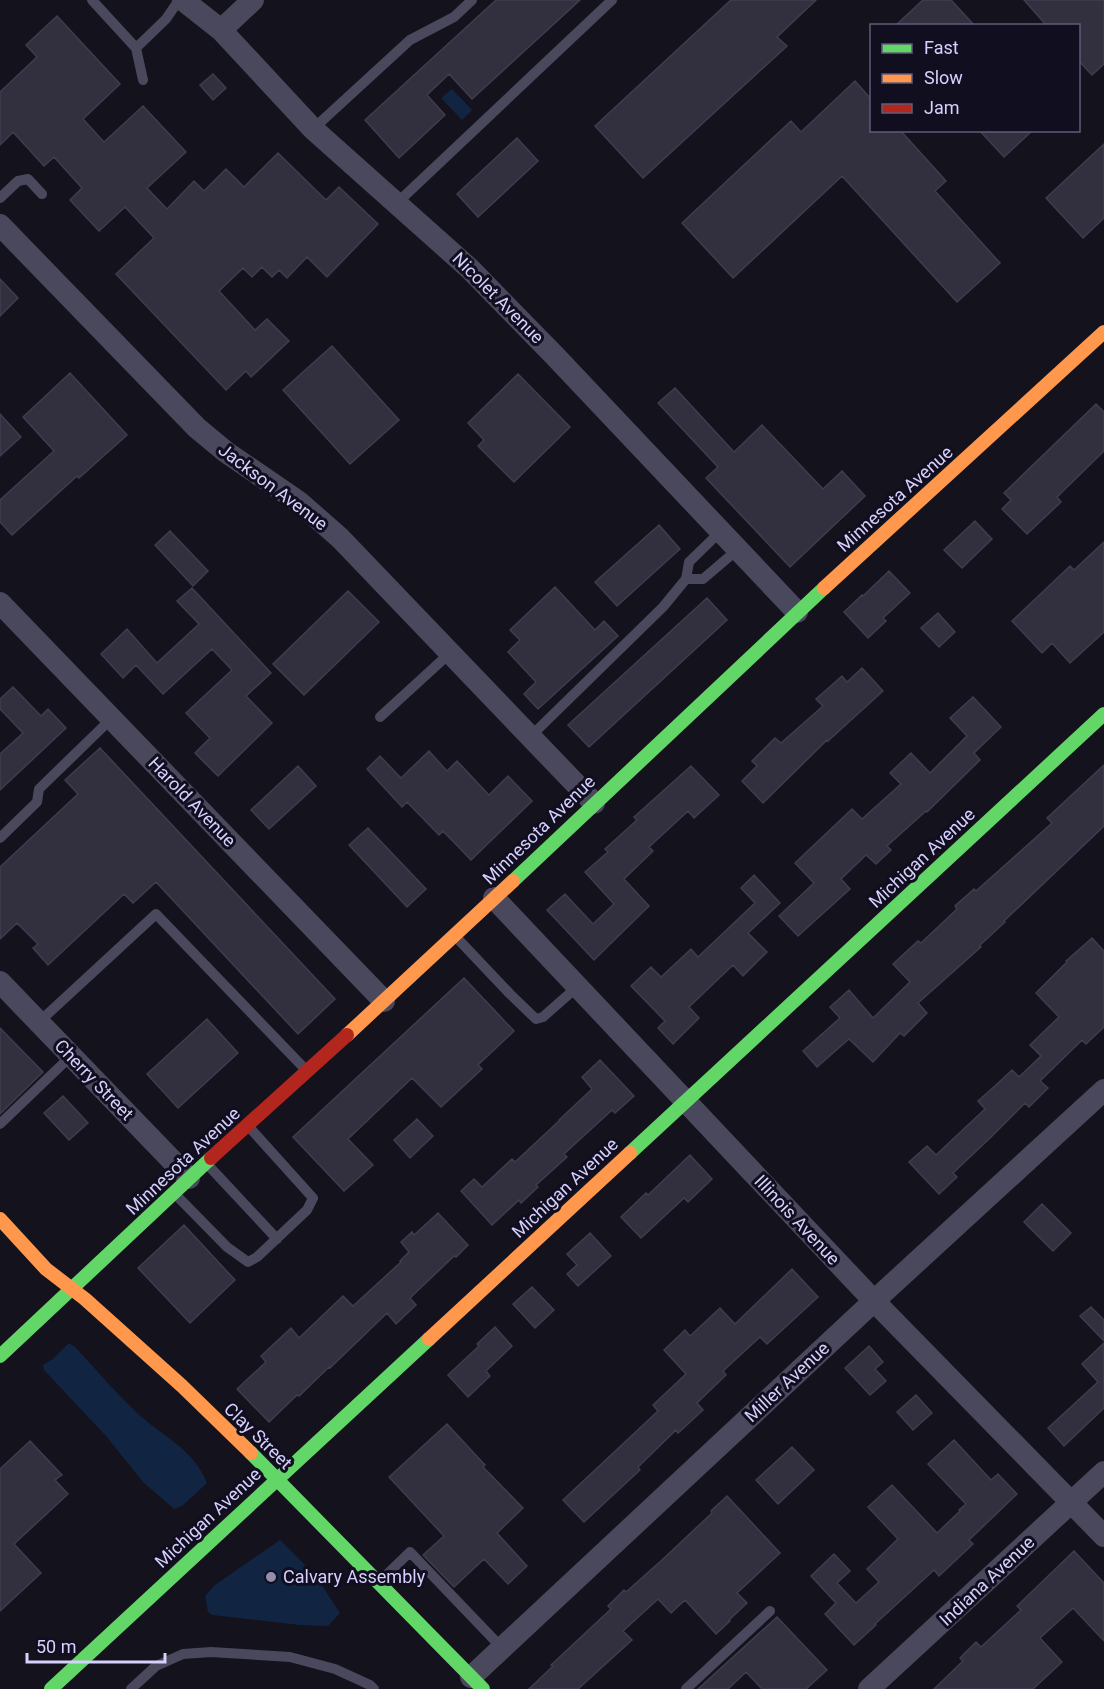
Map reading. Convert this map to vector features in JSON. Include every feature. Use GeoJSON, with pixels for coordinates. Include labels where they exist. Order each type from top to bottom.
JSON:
{"type":"FeatureCollection","features":[{"type":"Feature","properties":{"kind":"street","name":"Nicolet Avenue"},"geometry":{"type":"LineString","coordinates":[[181,0],[221,30],[314,129],[470,269],[797,612]]}},
{"type":"Feature","properties":{"kind":"street"},"geometry":{"type":"LineString","coordinates":[[221,30],[254,0]]}},
{"type":"Feature","properties":{"kind":"street","name":"Jackson Avenue"},"geometry":{"type":"LineString","coordinates":[[0,225],[197,428],[226,452],[299,502],[340,538],[594,803]]}},
{"type":"Feature","properties":{"kind":"street","name":"Minnesota Avenue"},"geometry":{"type":"LineString","coordinates":[[0,1356],[181,1186],[455,936],[797,612],[1104,332]]}},
{"type":"Feature","properties":{"kind":"street","name":"Harold Avenue"},"geometry":{"type":"LineString","coordinates":[[0,603],[384,1001]]}},
{"type":"Feature","properties":{"kind":"street","name":"Michigan Avenue"},"geometry":{"type":"LineString","coordinates":[[51,1689],[1104,714]]}},
{"type":"Feature","properties":{"kind":"street","name":"Illinois Avenue"},"geometry":{"type":"LineString","coordinates":[[494,898],[874,1301],[1104,1536]]}},
{"type":"Feature","properties":{"kind":"street","name":"Cherry Street"},"geometry":{"type":"LineString","coordinates":[[6,992],[71,1056],[181,1186]]}},
{"type":"Feature","properties":{"kind":"street","name":"Miller Avenue"},"geometry":{"type":"LineString","coordinates":[[477,1683],[502,1648],[1104,1090]]}},
{"type":"Feature","properties":{"kind":"street","name":"Clay Street"},"geometry":{"type":"LineString","coordinates":[[0,1219],[46,1269],[182,1386],[277,1479],[477,1683]]}},
{"type":"Feature","properties":{"kind":"street","name":"Indiana Avenue"},"geometry":{"type":"LineString","coordinates":[[869,1689],[1104,1472]]}},
{"type":"Feature","properties":{"kind":"lane"},"geometry":{"type":"LineString","coordinates":[[92,0],[136,48],[142,80]]}},
{"type":"Feature","properties":{"kind":"lane"},"geometry":{"type":"LineString","coordinates":[[136,48],[166,19],[181,0]]}},
{"type":"Feature","properties":{"kind":"lane"},"geometry":{"type":"LineString","coordinates":[[314,129],[410,40],[454,17],[472,0]]}},
{"type":"Feature","properties":{"kind":"lane"},"geometry":{"type":"LineString","coordinates":[[397,203],[612,0]]}},
{"type":"Feature","properties":{"kind":"lane"},"geometry":{"type":"LineString","coordinates":[[0,198],[18,181],[28,179],[42,194]]}},
{"type":"Feature","properties":{"kind":"lane"},"geometry":{"type":"LineString","coordinates":[[531,736],[663,607],[686,579],[689,562],[720,532]]}},
{"type":"Feature","properties":{"kind":"lane"},"geometry":{"type":"LineString","coordinates":[[686,579],[703,579],[737,550]]}},
{"type":"Feature","properties":{"kind":"lane"},"geometry":{"type":"LineString","coordinates":[[380,717],[450,653]]}},
{"type":"Feature","properties":{"kind":"lane"},"geometry":{"type":"LineString","coordinates":[[0,838],[37,802],[39,789],[111,719]]}},
{"type":"Feature","properties":{"kind":"lane"},"geometry":{"type":"LineString","coordinates":[[39,1022],[156,914],[307,1071]]}},
{"type":"Feature","properties":{"kind":"lane"},"geometry":{"type":"LineString","coordinates":[[455,936],[536,1019],[543,1017],[577,987]]}},
{"type":"Feature","properties":{"kind":"lane"},"geometry":{"type":"LineString","coordinates":[[0,1124],[71,1056]]}},
{"type":"Feature","properties":{"kind":"lane"},"geometry":{"type":"LineString","coordinates":[[181,1186],[227,1247],[248,1262],[277,1239],[307,1210],[313,1198],[248,1125]]}},
{"type":"Feature","properties":{"kind":"lane"},"geometry":{"type":"LineString","coordinates":[[206,1163],[277,1239]]}},
{"type":"Feature","properties":{"kind":"lane"},"geometry":{"type":"LineString","coordinates":[[378,1582],[410,1552],[502,1648]]}},
{"type":"Feature","properties":{"kind":"lane"},"geometry":{"type":"LineString","coordinates":[[686,1689],[770,1611]]}},
{"type":"Feature","properties":{"kind":"lane"},"geometry":{"type":"LineString","coordinates":[[131,1689],[156,1666],[183,1654],[211,1652],[290,1657],[335,1669],[374,1689]]}},
{"type":"Feature","properties":{"kind":"water"},"geometry":{"type":"Polygon","coordinates":[[[452,89],[472,110],[462,120],[441,98],[452,89]]]}},
{"type":"Feature","properties":{"kind":"water"},"geometry":{"type":"Polygon","coordinates":[[[69,1343],[135,1411],[176,1443],[201,1471],[207,1483],[182,1506],[174,1509],[143,1482],[106,1436],[44,1370],[43,1365],[53,1359],[69,1343]]]}},
{"type":"Feature","properties":{"kind":"water"},"geometry":{"type":"Polygon","coordinates":[[[280,1540],[315,1575],[340,1613],[328,1626],[212,1615],[208,1612],[205,1596],[215,1585],[280,1540]]]}},
{"type":"Feature","properties":{"kind":"building"},"geometry":{"type":"Polygon","coordinates":[[[496,0],[580,0],[472,99],[449,74],[427,95],[445,115],[399,158],[365,120],[496,0]]]}},
{"type":"Feature","properties":{"kind":"building"},"geometry":{"type":"Polygon","coordinates":[[[731,0],[816,0],[777,37],[787,46],[643,178],[595,126],[731,0]]]}},
{"type":"Feature","properties":{"kind":"building"},"geometry":{"type":"Polygon","coordinates":[[[923,0],[951,0],[973,24],[897,24],[923,0]]]}},
{"type":"Feature","properties":{"kind":"building"},"geometry":{"type":"Polygon","coordinates":[[[1024,0],[1104,0],[1104,64],[1092,75],[1080,62],[1080,24],[1045,24],[1024,0]]]}},
{"type":"Feature","properties":{"kind":"building"},"geometry":{"type":"Polygon","coordinates":[[[57,16],[120,84],[83,119],[104,142],[143,106],[186,152],[147,188],[167,209],[194,181],[204,191],[226,169],[244,187],[278,153],[326,200],[339,187],[378,224],[327,277],[307,257],[287,278],[279,270],[272,277],[262,267],[252,277],[243,268],[219,291],[255,330],[267,319],[289,341],[251,377],[246,371],[226,390],[116,274],[154,238],[125,207],[99,231],[70,200],[82,188],[54,157],[44,166],[13,132],[0,145],[0,92],[37,57],[26,45],[57,16]]]}},
{"type":"Feature","properties":{"kind":"building"},"geometry":{"type":"Polygon","coordinates":[[[213,74],[226,88],[213,100],[200,85],[213,74]]]}},
{"type":"Feature","properties":{"kind":"building"},"geometry":{"type":"Polygon","coordinates":[[[855,81],[870,98],[870,132],[902,132],[946,181],[935,191],[1000,263],[957,302],[842,176],[733,278],[682,223],[791,121],[801,132],[855,81]]]}},
{"type":"Feature","properties":{"kind":"building"},"geometry":{"type":"Polygon","coordinates":[[[981,132],[1031,132],[1004,157],[981,132]]]}},
{"type":"Feature","properties":{"kind":"building"},"geometry":{"type":"Polygon","coordinates":[[[517,138],[538,161],[478,217],[457,194],[517,138]]]}},
{"type":"Feature","properties":{"kind":"building"},"geometry":{"type":"Polygon","coordinates":[[[1104,144],[1104,218],[1083,238],[1046,198],[1104,144]]]}},
{"type":"Feature","properties":{"kind":"building"},"geometry":{"type":"Polygon","coordinates":[[[0,279],[18,298],[0,316],[0,279]]]}},
{"type":"Feature","properties":{"kind":"building"},"geometry":{"type":"Polygon","coordinates":[[[332,346],[399,420],[350,464],[283,390],[332,346]]]}},
{"type":"Feature","properties":{"kind":"building"},"geometry":{"type":"Polygon","coordinates":[[[70,373],[127,435],[79,478],[77,476],[12,535],[0,522],[0,500],[54,451],[23,417],[70,373]]]}},
{"type":"Feature","properties":{"kind":"building"},"geometry":{"type":"Polygon","coordinates":[[[518,374],[570,427],[514,482],[478,446],[484,440],[468,423],[518,374]]]}},
{"type":"Feature","properties":{"kind":"building"},"geometry":{"type":"Polygon","coordinates":[[[675,388],[734,452],[762,425],[823,489],[842,471],[865,496],[790,567],[706,478],[718,467],[658,403],[675,388]]]}},
{"type":"Feature","properties":{"kind":"building"},"geometry":{"type":"Polygon","coordinates":[[[1096,404],[1104,412],[1104,451],[1057,497],[1061,502],[1027,534],[1002,509],[1011,500],[1004,493],[1096,404]]]}},
{"type":"Feature","properties":{"kind":"building"},"geometry":{"type":"Polygon","coordinates":[[[0,414],[21,437],[0,456],[0,414]]]}},
{"type":"Feature","properties":{"kind":"building"},"geometry":{"type":"Polygon","coordinates":[[[975,521],[992,539],[962,568],[944,550],[975,521]]]}},
{"type":"Feature","properties":{"kind":"building"},"geometry":{"type":"Polygon","coordinates":[[[659,525],[680,549],[617,606],[595,582],[659,525]]]}},
{"type":"Feature","properties":{"kind":"building"},"geometry":{"type":"Polygon","coordinates":[[[170,531],[208,571],[193,586],[155,545],[170,531]]]}},
{"type":"Feature","properties":{"kind":"building"},"geometry":{"type":"Polygon","coordinates":[[[1104,542],[1104,632],[1070,663],[1052,643],[1042,653],[1012,621],[1070,566],[1074,570],[1104,542]]]}},
{"type":"Feature","properties":{"kind":"building"},"geometry":{"type":"Polygon","coordinates":[[[889,571],[910,593],[883,618],[886,621],[868,638],[844,612],[889,571]]]}},
{"type":"Feature","properties":{"kind":"building"},"geometry":{"type":"Polygon","coordinates":[[[555,587],[595,630],[604,621],[618,636],[538,709],[524,694],[536,682],[508,652],[520,640],[510,630],[555,587]]]}},
{"type":"Feature","properties":{"kind":"building"},"geometry":{"type":"Polygon","coordinates":[[[192,588],[271,673],[246,696],[272,723],[218,776],[195,753],[210,738],[186,713],[232,670],[212,649],[163,694],[136,665],[123,678],[101,654],[127,629],[157,663],[199,624],[177,601],[192,588]]]}},
{"type":"Feature","properties":{"kind":"building"},"geometry":{"type":"Polygon","coordinates":[[[348,591],[379,622],[304,695],[273,664],[348,591]]]}},
{"type":"Feature","properties":{"kind":"building"},"geometry":{"type":"Polygon","coordinates":[[[707,598],[727,620],[589,747],[568,725],[707,598]]]}},
{"type":"Feature","properties":{"kind":"building"},"geometry":{"type":"Polygon","coordinates":[[[938,613],[955,632],[939,647],[921,628],[938,613]]]}},
{"type":"Feature","properties":{"kind":"building"},"geometry":{"type":"Polygon","coordinates":[[[862,668],[883,691],[827,740],[763,803],[742,781],[757,766],[752,761],[775,738],[781,743],[823,706],[816,699],[842,676],[847,682],[862,668]]]}},
{"type":"Feature","properties":{"kind":"building"},"geometry":{"type":"Polygon","coordinates":[[[13,687],[41,716],[48,709],[66,728],[0,790],[0,754],[23,733],[0,709],[0,699],[13,687]]]}},
{"type":"Feature","properties":{"kind":"building"},"geometry":{"type":"Polygon","coordinates":[[[973,697],[1001,727],[974,753],[980,760],[927,812],[887,846],[891,850],[876,864],[866,855],[841,879],[850,889],[798,936],[779,916],[814,883],[795,863],[852,809],[862,819],[901,784],[890,773],[911,753],[930,773],[967,736],[950,718],[973,697]]]}},
{"type":"Feature","properties":{"kind":"building"},"geometry":{"type":"Polygon","coordinates":[[[100,748],[335,999],[298,1034],[156,882],[133,903],[124,894],[48,965],[33,948],[38,944],[17,923],[0,939],[0,867],[78,794],[65,780],[100,748]]]}},
{"type":"Feature","properties":{"kind":"building"},"geometry":{"type":"Polygon","coordinates":[[[429,751],[447,771],[457,761],[489,795],[508,776],[532,801],[471,860],[443,831],[439,835],[407,802],[402,807],[367,769],[380,756],[401,778],[429,751]]]}},
{"type":"Feature","properties":{"kind":"building"},"geometry":{"type":"Polygon","coordinates":[[[1104,765],[1104,826],[1004,921],[979,946],[981,947],[918,1003],[927,1013],[904,1036],[900,1033],[873,1062],[849,1039],[817,1067],[803,1051],[840,1018],[830,1007],[849,990],[873,1018],[910,982],[893,964],[918,941],[921,943],[957,909],[955,906],[974,889],[976,891],[1052,823],[1047,818],[1104,765]]]}},
{"type":"Feature","properties":{"kind":"building"},"geometry":{"type":"Polygon","coordinates":[[[298,766],[316,786],[269,829],[251,810],[298,766]]]}},
{"type":"Feature","properties":{"kind":"building"},"geometry":{"type":"Polygon","coordinates":[[[691,766],[719,795],[694,818],[688,811],[649,847],[653,851],[624,879],[649,906],[594,960],[547,910],[565,894],[593,924],[614,904],[585,872],[608,852],[605,849],[637,820],[634,817],[691,766]]]}},
{"type":"Feature","properties":{"kind":"building"},"geometry":{"type":"Polygon","coordinates":[[[368,828],[426,889],[407,907],[349,845],[368,828]]]}},
{"type":"Feature","properties":{"kind":"building"},"geometry":{"type":"Polygon","coordinates":[[[754,875],[780,903],[748,933],[767,952],[743,976],[733,965],[689,1007],[699,1018],[673,1044],[658,1028],[665,1021],[631,986],[651,967],[661,977],[691,949],[698,957],[755,903],[741,888],[754,875]]]}},
{"type":"Feature","properties":{"kind":"building"},"geometry":{"type":"Polygon","coordinates":[[[1092,938],[1104,951],[1104,1027],[1086,1044],[1082,1040],[1040,1081],[1048,1088],[1029,1107],[1025,1103],[953,1173],[957,1177],[939,1194],[909,1162],[927,1146],[936,1155],[985,1109],[978,1101],[1012,1070],[1019,1077],[1041,1056],[1030,1045],[1059,1017],[1036,993],[1066,961],[1092,938]]]}},
{"type":"Feature","properties":{"kind":"building"},"geometry":{"type":"Polygon","coordinates":[[[464,978],[514,1031],[478,1065],[482,1069],[441,1107],[412,1078],[348,1139],[373,1165],[344,1191],[293,1137],[464,978]]]}},
{"type":"Feature","properties":{"kind":"building"},"geometry":{"type":"Polygon","coordinates":[[[207,1019],[238,1053],[178,1108],[147,1074],[207,1019]]]}},
{"type":"Feature","properties":{"kind":"building"},"geometry":{"type":"Polygon","coordinates":[[[0,1028],[43,1072],[0,1114],[0,1028]]]}},
{"type":"Feature","properties":{"kind":"building"},"geometry":{"type":"Polygon","coordinates":[[[600,1060],[634,1096],[615,1113],[612,1110],[564,1154],[567,1157],[536,1185],[538,1187],[521,1203],[519,1200],[492,1225],[461,1191],[474,1179],[482,1187],[512,1159],[515,1162],[559,1121],[592,1089],[582,1077],[600,1060]]]}},
{"type":"Feature","properties":{"kind":"building"},"geometry":{"type":"Polygon","coordinates":[[[63,1096],[88,1123],[69,1140],[44,1113],[63,1096]]]}},
{"type":"Feature","properties":{"kind":"building"},"geometry":{"type":"Polygon","coordinates":[[[417,1119],[433,1136],[410,1158],[394,1140],[417,1119]]]}},
{"type":"Feature","properties":{"kind":"building"},"geometry":{"type":"Polygon","coordinates":[[[690,1155],[712,1179],[688,1202],[684,1198],[641,1238],[621,1217],[690,1155]]]}},
{"type":"Feature","properties":{"kind":"building"},"geometry":{"type":"Polygon","coordinates":[[[1042,1204],[1071,1233],[1053,1251],[1024,1222],[1042,1204]]]}},
{"type":"Feature","properties":{"kind":"building"},"geometry":{"type":"Polygon","coordinates":[[[438,1213],[468,1245],[410,1298],[416,1305],[396,1324],[387,1313],[269,1422],[237,1389],[266,1362],[261,1356],[291,1328],[299,1338],[343,1296],[353,1306],[409,1252],[401,1242],[412,1232],[414,1235],[438,1213]]]}},
{"type":"Feature","properties":{"kind":"building"},"geometry":{"type":"Polygon","coordinates":[[[184,1225],[235,1280],[190,1323],[138,1268],[184,1225]]]}},
{"type":"Feature","properties":{"kind":"building"},"geometry":{"type":"Polygon","coordinates":[[[590,1233],[611,1256],[578,1286],[567,1274],[577,1265],[567,1254],[590,1233]]]}},
{"type":"Feature","properties":{"kind":"building"},"geometry":{"type":"Polygon","coordinates":[[[792,1269],[818,1297],[767,1344],[760,1337],[723,1371],[726,1375],[697,1403],[703,1410],[678,1433],[676,1430],[638,1467],[640,1470],[584,1522],[563,1500],[658,1411],[653,1405],[686,1374],[664,1350],[685,1330],[690,1336],[720,1308],[735,1324],[792,1269]]]}},
{"type":"Feature","properties":{"kind":"building"},"geometry":{"type":"Polygon","coordinates":[[[532,1287],[554,1310],[535,1328],[513,1304],[532,1287]]]}},
{"type":"Feature","properties":{"kind":"building"},"geometry":{"type":"Polygon","coordinates":[[[1091,1307],[1104,1320],[1104,1341],[1080,1316],[1091,1307]]]}},
{"type":"Feature","properties":{"kind":"building"},"geometry":{"type":"Polygon","coordinates":[[[495,1327],[512,1346],[486,1371],[490,1376],[468,1397],[448,1375],[479,1346],[477,1344],[495,1327]]]}},
{"type":"Feature","properties":{"kind":"building"},"geometry":{"type":"Polygon","coordinates":[[[1104,1343],[1104,1408],[1064,1446],[1048,1428],[1098,1382],[1082,1364],[1104,1343]]]}},
{"type":"Feature","properties":{"kind":"building"},"geometry":{"type":"Polygon","coordinates":[[[869,1346],[883,1362],[875,1369],[886,1381],[870,1395],[845,1368],[869,1346]]]}},
{"type":"Feature","properties":{"kind":"building"},"geometry":{"type":"Polygon","coordinates":[[[916,1395],[932,1413],[913,1430],[897,1412],[916,1395]]]}},
{"type":"Feature","properties":{"kind":"building"},"geometry":{"type":"Polygon","coordinates":[[[447,1424],[485,1465],[483,1467],[523,1508],[497,1533],[527,1566],[508,1584],[484,1559],[454,1587],[423,1555],[444,1536],[389,1477],[447,1424]]]}},
{"type":"Feature","properties":{"kind":"building"},"geometry":{"type":"Polygon","coordinates":[[[954,1440],[991,1480],[998,1474],[1017,1494],[969,1540],[973,1544],[939,1576],[934,1570],[854,1645],[825,1614],[836,1603],[811,1576],[834,1554],[850,1571],[837,1583],[856,1603],[879,1582],[867,1569],[898,1539],[868,1507],[892,1485],[937,1533],[966,1504],[928,1464],[954,1440]]]}},
{"type":"Feature","properties":{"kind":"building"},"geometry":{"type":"Polygon","coordinates":[[[30,1441],[62,1475],[55,1480],[68,1494],[14,1544],[41,1573],[0,1611],[0,1469],[30,1441]]]}},
{"type":"Feature","properties":{"kind":"building"},"geometry":{"type":"Polygon","coordinates":[[[792,1447],[814,1470],[778,1504],[756,1480],[792,1447]]]}},
{"type":"Feature","properties":{"kind":"building"},"geometry":{"type":"Polygon","coordinates":[[[727,1496],[780,1553],[737,1593],[747,1603],[730,1621],[716,1634],[685,1600],[671,1613],[658,1599],[623,1631],[632,1640],[578,1689],[529,1689],[553,1666],[551,1665],[611,1609],[608,1606],[624,1590],[626,1592],[662,1560],[727,1496]]]}},
{"type":"Feature","properties":{"kind":"building"},"geometry":{"type":"Polygon","coordinates":[[[1074,1551],[1104,1583],[1104,1641],[1073,1608],[1040,1638],[1062,1662],[1033,1689],[934,1689],[963,1661],[960,1658],[976,1642],[981,1647],[1021,1610],[1017,1606],[1074,1551]]]}},
{"type":"Feature","properties":{"kind":"building"},"geometry":{"type":"Polygon","coordinates":[[[777,1617],[827,1670],[806,1689],[762,1689],[746,1672],[728,1689],[698,1689],[777,1617]]]}},
{"type":"Feature","properties":{"kind":"traffic: fast"},"geometry":{"type":"LineString","coordinates":[[513,881],[824,588]]}},
{"type":"Feature","properties":{"kind":"traffic: fast"},"geometry":{"type":"LineString","coordinates":[[630,1153],[1104,714]]}},
{"type":"Feature","properties":{"kind":"traffic: fast"},"geometry":{"type":"LineString","coordinates":[[0,1356],[211,1158]]}},
{"type":"Feature","properties":{"kind":"traffic: fast"},"geometry":{"type":"LineString","coordinates":[[51,1689],[429,1339]]}},
{"type":"Feature","properties":{"kind":"traffic: fast"},"geometry":{"type":"LineString","coordinates":[[251,1453],[483,1689]]}},
{"type":"Feature","properties":{"kind":"traffic: slow"},"geometry":{"type":"LineString","coordinates":[[824,588],[1104,332]]}},
{"type":"Feature","properties":{"kind":"traffic: slow"},"geometry":{"type":"LineString","coordinates":[[347,1035],[513,881]]}},
{"type":"Feature","properties":{"kind":"traffic: slow"},"geometry":{"type":"LineString","coordinates":[[429,1339],[630,1153]]}},
{"type":"Feature","properties":{"kind":"traffic: slow"},"geometry":{"type":"LineString","coordinates":[[0,1219],[46,1269],[85,1299],[182,1386],[251,1453]]}},
{"type":"Feature","properties":{"kind":"traffic: jam"},"geometry":{"type":"LineString","coordinates":[[211,1158],[347,1035]]}},
{"type":"Feature","properties":{"kind":"place","name":"Calvary Assembly"},"geometry":{"type":"Point","coordinates":[271,1577]}}]}
